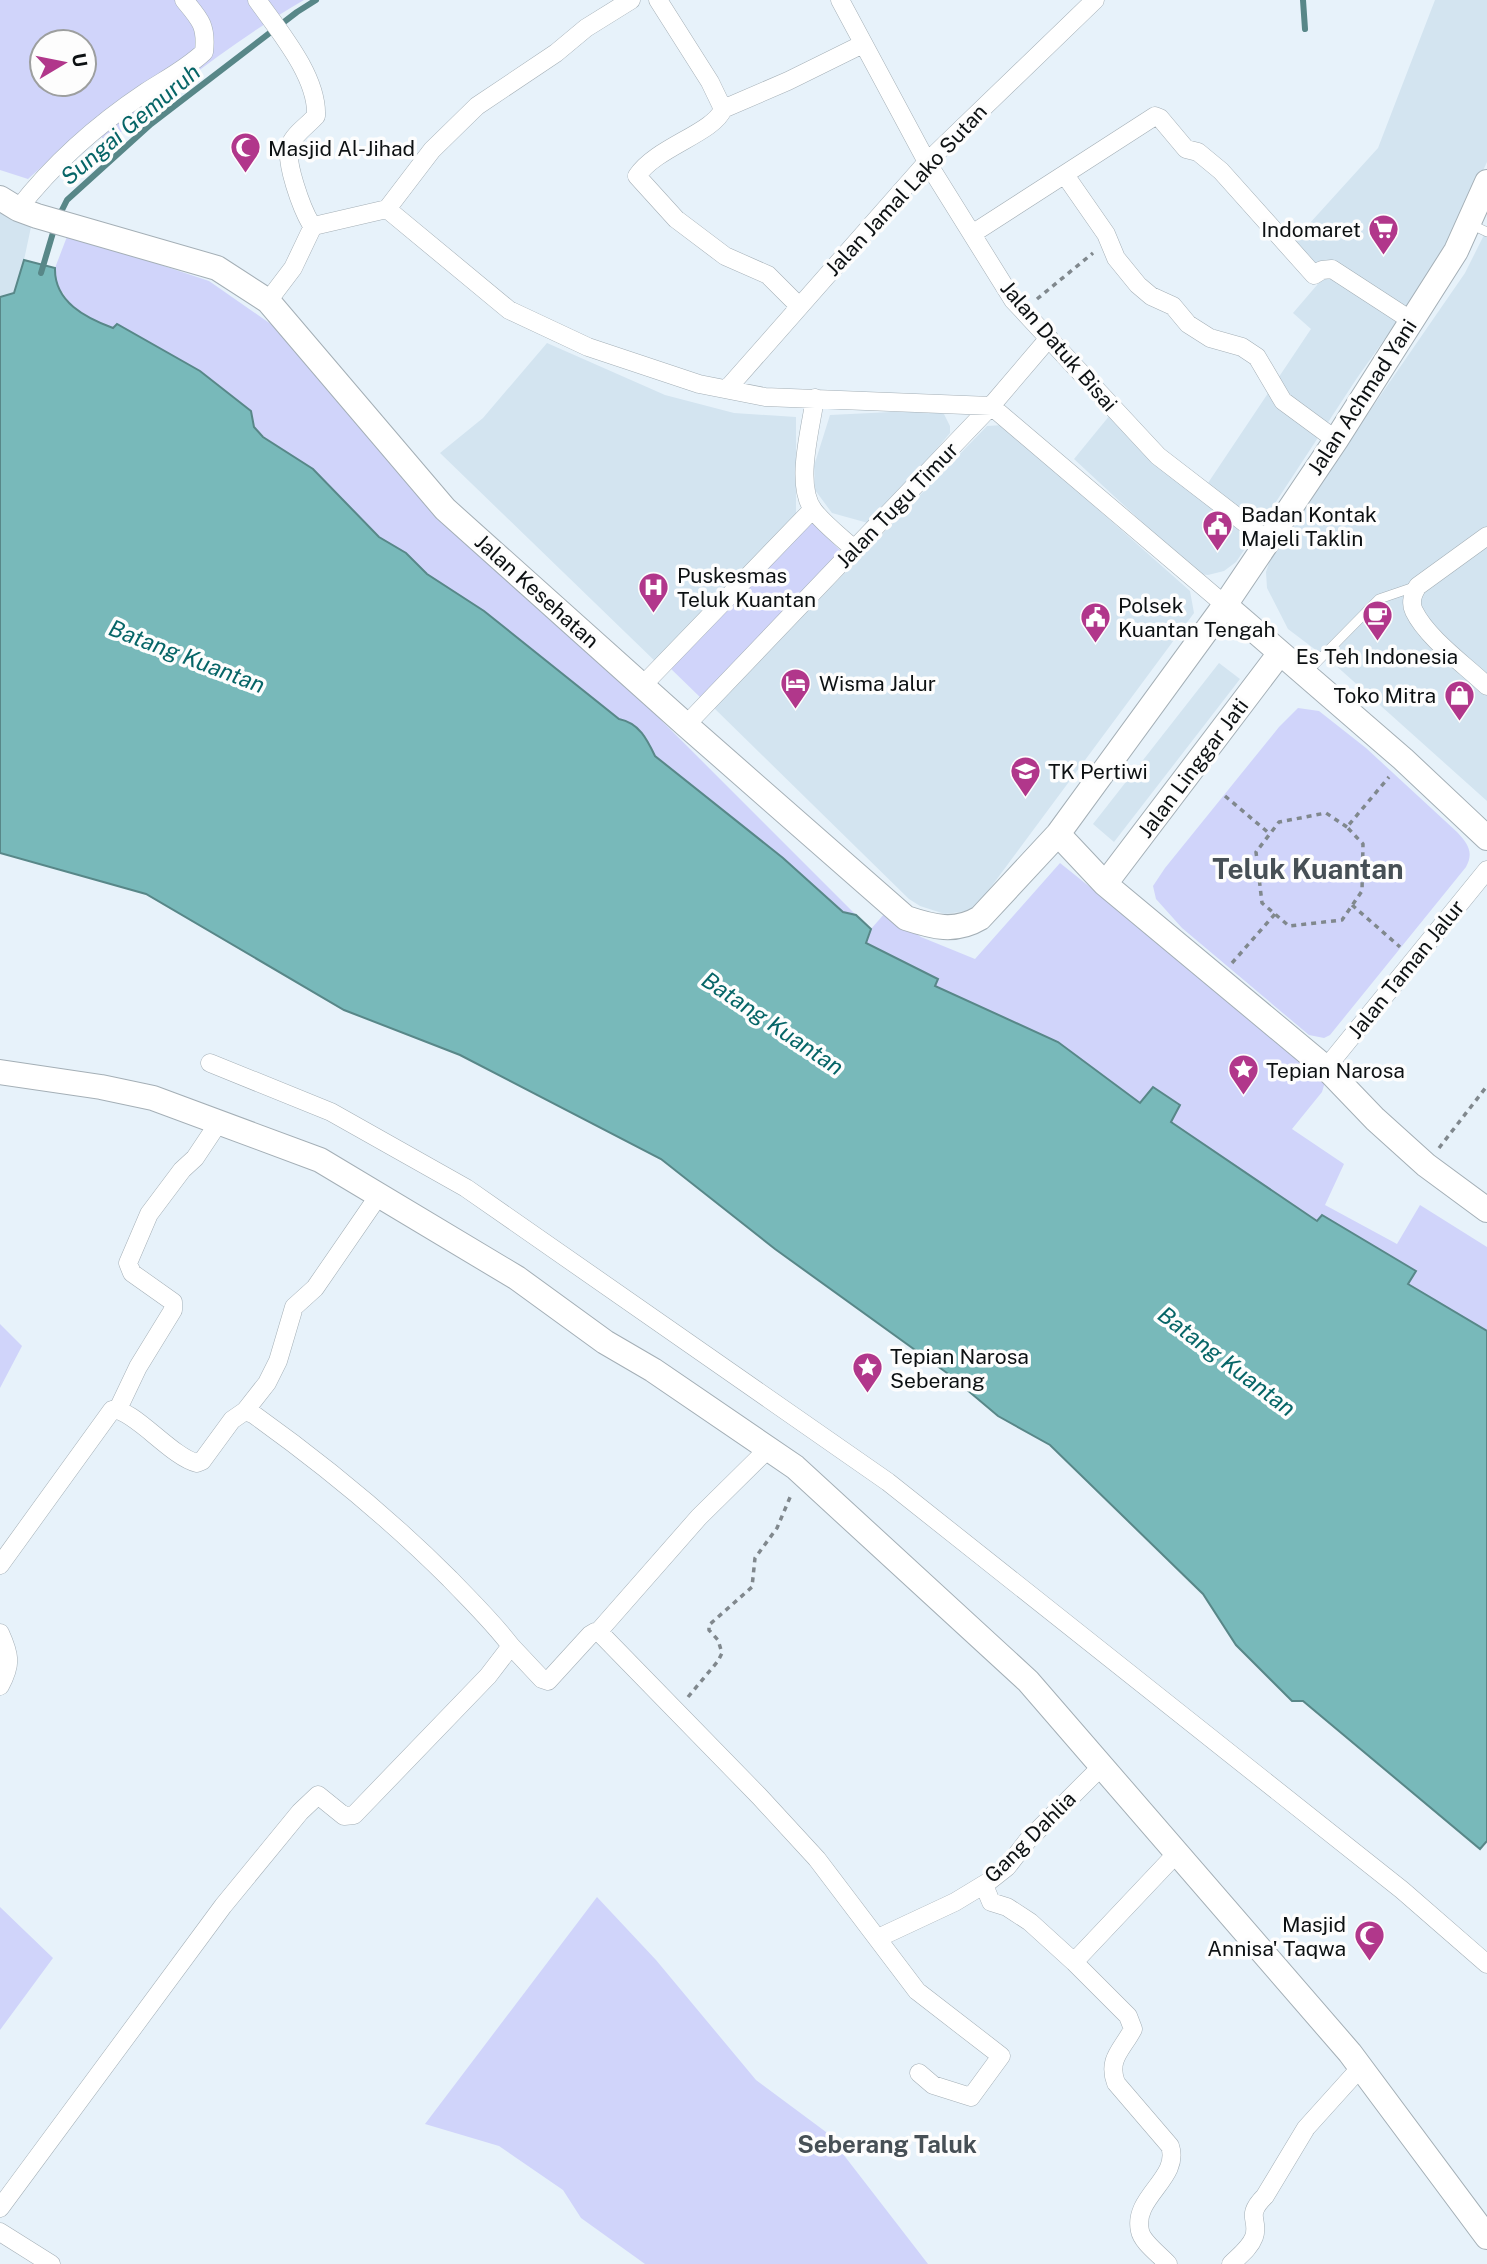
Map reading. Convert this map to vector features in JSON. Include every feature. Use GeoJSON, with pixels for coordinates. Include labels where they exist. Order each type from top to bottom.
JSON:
{"type":"FeatureCollection","features":[{"type":"Feature","properties":{"kind":"street"},"geometry":{"type":"LineString","coordinates":[[18,208],[41,180],[85,140],[145,93],[189,66],[204,52],[205,30],[201,20],[184,0]]}},
{"type":"Feature","properties":{"kind":"street"},"geometry":{"type":"LineString","coordinates":[[257,0],[290,47],[309,81],[317,104],[316,116],[295,136],[289,145],[288,157],[306,215],[314,224]]}},
{"type":"Feature","properties":{"kind":"street"},"geometry":{"type":"LineString","coordinates":[[314,224],[387,209],[432,150],[477,106],[556,53],[586,28],[631,0]]}},
{"type":"Feature","properties":{"kind":"street"},"geometry":{"type":"LineString","coordinates":[[658,0],[710,82],[723,109]]}},
{"type":"Feature","properties":{"kind":"street","name":"Jalan Datuk Bisai"},"geometry":{"type":"LineString","coordinates":[[840,0],[927,162],[1013,300],[1158,456],[1267,540]]}},
{"type":"Feature","properties":{"kind":"street","name":"Jalan Jamal Lako Sutan"},"geometry":{"type":"LineString","coordinates":[[727,390],[927,162],[1095,0]]}},
{"type":"Feature","properties":{"kind":"street"},"geometry":{"type":"LineString","coordinates":[[799,306],[768,275],[725,256],[676,219],[637,176],[656,155],[716,120],[723,109],[863,44]]}},
{"type":"Feature","properties":{"kind":"street"},"geometry":{"type":"LineString","coordinates":[[972,234],[1154,116],[1160,118],[1186,149],[1198,152],[1221,171],[1314,275],[1321,270],[1332,269],[1412,321]]}},
{"type":"Feature","properties":{"kind":"street"},"geometry":{"type":"LineString","coordinates":[[1065,175],[1109,240],[1116,258],[1138,285],[1151,296],[1173,306],[1188,324],[1210,338],[1242,347],[1257,356],[1283,401],[1336,440]]}},
{"type":"Feature","properties":{"kind":"street","name":"Jalan Achmad Yani"},"geometry":{"type":"LineString","coordinates":[[1225,605],[1336,440],[1457,251],[1478,228],[1487,182]]}},
{"type":"Feature","properties":{"kind":"street","name":"Jalan Kesehatan"},"geometry":{"type":"LineString","coordinates":[[18,208],[217,268],[268,301],[444,509],[906,918],[938,928],[968,925],[980,918],[1058,834]]}},
{"type":"Feature","properties":{"kind":"street"},"geometry":{"type":"LineString","coordinates":[[387,209],[509,310],[588,347],[699,384],[765,397],[991,406],[1403,759],[1487,838]]}},
{"type":"Feature","properties":{"kind":"street"},"geometry":{"type":"LineString","coordinates":[[268,301],[293,268],[314,224]]}},
{"type":"Feature","properties":{"kind":"street","name":"Jalan Tugu Timur"},"geometry":{"type":"LineString","coordinates":[[686,725],[991,406],[1049,338]]}},
{"type":"Feature","properties":{"kind":"street"},"geometry":{"type":"LineString","coordinates":[[815,398],[804,489],[812,510],[854,550]]}},
{"type":"Feature","properties":{"kind":"street"},"geometry":{"type":"LineString","coordinates":[[642,686],[812,510]]}},
{"type":"Feature","properties":{"kind":"street"},"geometry":{"type":"LineString","coordinates":[[1487,536],[1418,586],[1412,599],[1414,611],[1430,633],[1487,686]]}},
{"type":"Feature","properties":{"kind":"street"},"geometry":{"type":"LineString","coordinates":[[1225,605],[1058,834],[1105,884],[1326,1068],[1375,1119],[1426,1165],[1487,1210]]}},
{"type":"Feature","properties":{"kind":"street","name":"Jalan Linggar Jati"},"geometry":{"type":"LineString","coordinates":[[1105,884],[1280,653]]}},
{"type":"Feature","properties":{"kind":"street","name":"Jalan Taman Jalur"},"geometry":{"type":"LineString","coordinates":[[1326,1068],[1487,870]]}},
{"type":"Feature","properties":{"kind":"street"},"geometry":{"type":"LineString","coordinates":[[210,1063],[331,1112],[466,1188],[888,1482],[1402,1890],[1487,1964]]}},
{"type":"Feature","properties":{"kind":"street"},"geometry":{"type":"LineString","coordinates":[[0,1072],[101,1087],[153,1098],[320,1160],[517,1278],[605,1342],[653,1370],[769,1448],[803,1475],[1028,1681],[1361,2067],[1487,2237]]}},
{"type":"Feature","properties":{"kind":"street"},"geometry":{"type":"LineString","coordinates":[[0,1565],[109,1412],[117,1409],[138,1367],[173,1310],[173,1303],[132,1273],[128,1263],[149,1214],[182,1170],[195,1158],[219,1122]]}},
{"type":"Feature","properties":{"kind":"street"},"geometry":{"type":"LineString","coordinates":[[117,1409],[128,1414],[169,1448],[197,1463],[202,1461],[232,1420],[245,1411],[267,1383],[278,1361],[294,1307],[315,1288],[379,1195]]}},
{"type":"Feature","properties":{"kind":"street"},"geometry":{"type":"LineString","coordinates":[[245,1411],[312,1456],[423,1552],[497,1627],[542,1679],[548,1681],[590,1635],[598,1632],[699,1517],[769,1448]]}},
{"type":"Feature","properties":{"kind":"street"},"geometry":{"type":"LineString","coordinates":[[598,1632],[817,1859],[917,1991],[1001,2056],[971,2097],[933,2085],[919,2073]]}},
{"type":"Feature","properties":{"kind":"street"},"geometry":{"type":"LineString","coordinates":[[0,1633],[10,1660],[8,1672],[0,1686]]}},
{"type":"Feature","properties":{"kind":"street"},"geometry":{"type":"LineString","coordinates":[[0,2208],[223,1906],[300,1812],[318,1795],[344,1816],[352,1816],[488,1676],[511,1646]]}},
{"type":"Feature","properties":{"kind":"street","name":"Gang Dahlia"},"geometry":{"type":"LineString","coordinates":[[878,1938],[955,1902],[984,1885],[1007,1867],[1028,1839],[1102,1766]]}},
{"type":"Feature","properties":{"kind":"street"},"geometry":{"type":"LineString","coordinates":[[1074,1962],[1177,1853]]}},
{"type":"Feature","properties":{"kind":"street"},"geometry":{"type":"LineString","coordinates":[[984,1885],[991,1902],[1030,1922],[1128,2016],[1133,2029],[1117,2054],[1112,2066],[1113,2074],[1116,2083],[1170,2146],[1173,2155],[1169,2170],[1142,2210],[1139,2226],[1140,2233],[1168,2264]]}},
{"type":"Feature","properties":{"kind":"street"},"geometry":{"type":"LineString","coordinates":[[1231,2264],[1251,2243],[1255,2234],[1252,2217],[1256,2205],[1265,2196],[1306,2128],[1361,2067]]}},
{"type":"Feature","properties":{"kind":"street"},"geometry":{"type":"LineString","coordinates":[[0,2232],[51,2264]]}},
{"type":"Feature","properties":{"kind":"lane"},"geometry":{"type":"LineString","coordinates":[[1305,674],[1379,599],[1418,586]]}},
{"type":"Feature","properties":{"kind":"path"},"geometry":{"type":"LineString","coordinates":[[1023,310],[1109,240]]}},
{"type":"Feature","properties":{"kind":"path"},"geometry":{"type":"LineString","coordinates":[[1347,827],[1393,773]]}},
{"type":"Feature","properties":{"kind":"path"},"geometry":{"type":"LineString","coordinates":[[1225,796],[1270,834]]}},
{"type":"Feature","properties":{"kind":"path"},"geometry":{"type":"LineString","coordinates":[[1326,813],[1347,827],[1363,844],[1362,891],[1342,919],[1289,926],[1262,903],[1256,852],[1270,834],[1279,822],[1326,813]]}},
{"type":"Feature","properties":{"kind":"path"},"geometry":{"type":"LineString","coordinates":[[1352,905],[1400,947]]}},
{"type":"Feature","properties":{"kind":"path"},"geometry":{"type":"LineString","coordinates":[[1219,979],[1275,914]]}},
{"type":"Feature","properties":{"kind":"path"},"geometry":{"type":"LineString","coordinates":[[1426,1165],[1487,1086]]}},
{"type":"Feature","properties":{"kind":"path"},"geometry":{"type":"LineString","coordinates":[[676,1711],[718,1661],[722,1653],[721,1647],[709,1630],[709,1625],[752,1587],[755,1558],[777,1528],[790,1495],[803,1475]]}},
{"type":"Feature","properties":{"kind":"shaded area"},"geometry":{"type":"Polygon","coordinates":[[[0,0],[304,0],[227,50],[106,144],[92,122],[28,179],[0,170],[0,0]]]}},
{"type":"Feature","properties":{"kind":"shaded area"},"geometry":{"type":"Polygon","coordinates":[[[1435,0],[1487,0],[1487,162],[1443,257],[1357,378],[1236,562],[1224,571],[1208,575],[1198,574],[1074,459],[1110,415],[1198,498],[1311,329],[1293,313],[1323,278],[1290,245],[1378,148],[1435,0]]]}},
{"type":"Feature","properties":{"kind":"shaded area"},"geometry":{"type":"Polygon","coordinates":[[[0,208],[31,227],[14,293],[0,297],[0,208]]]}},
{"type":"Feature","properties":{"kind":"shaded area"},"geometry":{"type":"Polygon","coordinates":[[[1487,229],[1487,801],[1333,663],[1288,629],[1267,588],[1266,572],[1273,551],[1465,273],[1487,229]]]}},
{"type":"Feature","properties":{"kind":"shaded area"},"geometry":{"type":"Polygon","coordinates":[[[68,234],[209,281],[278,329],[525,598],[638,697],[856,915],[843,912],[783,858],[654,756],[646,737],[619,719],[484,611],[427,574],[406,553],[379,537],[313,469],[264,437],[254,427],[251,411],[117,324],[113,328],[85,317],[70,304],[55,281],[55,268],[68,234]]]}},
{"type":"Feature","properties":{"kind":"shaded area"},"geometry":{"type":"Polygon","coordinates":[[[547,343],[665,395],[734,413],[796,417],[796,522],[658,664],[440,453],[483,418],[547,343]]]}},
{"type":"Feature","properties":{"kind":"shaded area"},"geometry":{"type":"Polygon","coordinates":[[[932,410],[944,414],[950,426],[950,433],[878,520],[868,523],[832,513],[815,490],[814,466],[830,415],[932,410]]]}},
{"type":"Feature","properties":{"kind":"shaded area"},"geometry":{"type":"Polygon","coordinates":[[[1003,425],[1190,591],[1194,613],[974,910],[945,914],[920,906],[909,899],[714,708],[987,426],[1003,425]]]}},
{"type":"Feature","properties":{"kind":"shaded area"},"geometry":{"type":"Polygon","coordinates":[[[808,519],[844,554],[703,700],[667,665],[808,519]]]}},
{"type":"Feature","properties":{"kind":"shaded area"},"geometry":{"type":"Polygon","coordinates":[[[1219,663],[1240,679],[1114,842],[1093,824],[1219,663]]]}},
{"type":"Feature","properties":{"kind":"shaded area"},"geometry":{"type":"Polygon","coordinates":[[[1298,708],[1319,711],[1366,748],[1457,832],[1470,852],[1466,867],[1330,1035],[1324,1038],[1309,1035],[1182,928],[1156,899],[1153,886],[1279,727],[1298,708]]]}},
{"type":"Feature","properties":{"kind":"shaded area","name":"Tepian Narosa"},"geometry":{"type":"Polygon","coordinates":[[[1060,863],[1195,971],[1325,1082],[1322,1092],[1292,1129],[1344,1164],[1325,1205],[1397,1244],[1420,1205],[1487,1247],[1487,1331],[1407,1284],[1415,1271],[1318,1221],[1170,1121],[1180,1105],[1153,1087],[1140,1103],[1058,1042],[934,986],[937,980],[865,943],[871,929],[885,913],[921,937],[975,959],[1060,863]]]}},
{"type":"Feature","properties":{"kind":"shaded area"},"geometry":{"type":"Polygon","coordinates":[[[0,1324],[22,1346],[0,1388],[0,1324]]]}},
{"type":"Feature","properties":{"kind":"shaded area"},"geometry":{"type":"Polygon","coordinates":[[[597,1897],[656,1960],[756,2080],[826,2132],[928,2264],[645,2264],[581,2218],[563,2190],[499,2146],[425,2124],[597,1897]]]}},
{"type":"Feature","properties":{"kind":"shaded area"},"geometry":{"type":"Polygon","coordinates":[[[0,1907],[53,1958],[0,2030],[0,1907]]]}},
{"type":"Feature","properties":{"kind":"water","name":"Batang Kuantan"},"geometry":{"type":"Polygon","coordinates":[[[24,260],[55,268],[60,290],[83,314],[113,328],[117,324],[200,371],[251,411],[254,427],[263,437],[313,469],[379,537],[406,553],[427,574],[484,611],[619,719],[632,724],[645,738],[655,756],[783,858],[843,912],[856,915],[871,929],[866,943],[938,979],[935,986],[1058,1042],[1140,1103],[1153,1087],[1180,1105],[1171,1122],[1317,1221],[1322,1215],[1416,1271],[1408,1284],[1487,1331],[1487,1841],[1480,1849],[1303,1701],[1292,1701],[1236,1645],[1203,1594],[1050,1445],[998,1416],[947,1373],[775,1249],[661,1159],[460,1055],[344,1010],[146,894],[0,853],[0,297],[14,293],[24,260]]]}},
{"type":"Feature","properties":{"kind":"waterway","name":"Sungai Gemuruh"},"geometry":{"type":"LineString","coordinates":[[59,216],[67,200],[151,124],[316,0]]}},
{"type":"Feature","properties":{"kind":"waterway"},"geometry":{"type":"LineString","coordinates":[[1303,0],[1305,29]]}},
{"type":"Feature","properties":{"kind":"waterway","name":"Sungai Gemuruh"},"geometry":{"type":"LineString","coordinates":[[41,273],[55,226]]}},
{"type":"Feature","properties":{"kind":"place","name":"Masjid Al-Jihad"},"geometry":{"type":"Point","coordinates":[245,175]}},
{"type":"Feature","properties":{"kind":"place","name":"Indomaret"},"geometry":{"type":"Point","coordinates":[1384,256]}},
{"type":"Feature","properties":{"kind":"place","name":"Badan Kontak Majeli Taklin"},"geometry":{"type":"Point","coordinates":[1218,553]}},
{"type":"Feature","properties":{"kind":"place","name":"Puskesmas Teluk Kuantan"},"geometry":{"type":"Point","coordinates":[654,614]}},
{"type":"Feature","properties":{"kind":"place","name":"Es Teh Indonesia"},"geometry":{"type":"Point","coordinates":[1377,643]}},
{"type":"Feature","properties":{"kind":"place","name":"Polsek Kuantan Tengah"},"geometry":{"type":"Point","coordinates":[1095,644]}},
{"type":"Feature","properties":{"kind":"place","name":"Wisma Jalur"},"geometry":{"type":"Point","coordinates":[796,710]}},
{"type":"Feature","properties":{"kind":"place","name":"Toko Mitra"},"geometry":{"type":"Point","coordinates":[1459,722]}},
{"type":"Feature","properties":{"kind":"place","name":"TK Pertiwi"},"geometry":{"type":"Point","coordinates":[1025,798]}},
{"type":"Feature","properties":{"kind":"place","name":"Tepian Narosa"},"geometry":{"type":"Point","coordinates":[1243,1097]}},
{"type":"Feature","properties":{"kind":"place","name":"Tepian Narosa Seberang"},"geometry":{"type":"Point","coordinates":[867,1395]}},
{"type":"Feature","properties":{"kind":"place","name":"Masjid Annisa' Taqwa"},"geometry":{"type":"Point","coordinates":[1369,1963]}},
{"type":"Feature","properties":{"kind":"district","name":"Teluk Kuantan"},"geometry":{"type":"Point","coordinates":[1308,868]}},
{"type":"Feature","properties":{"kind":"district","name":"Seberang Taluk"},"geometry":{"type":"Point","coordinates":[887,2144]}}]}
